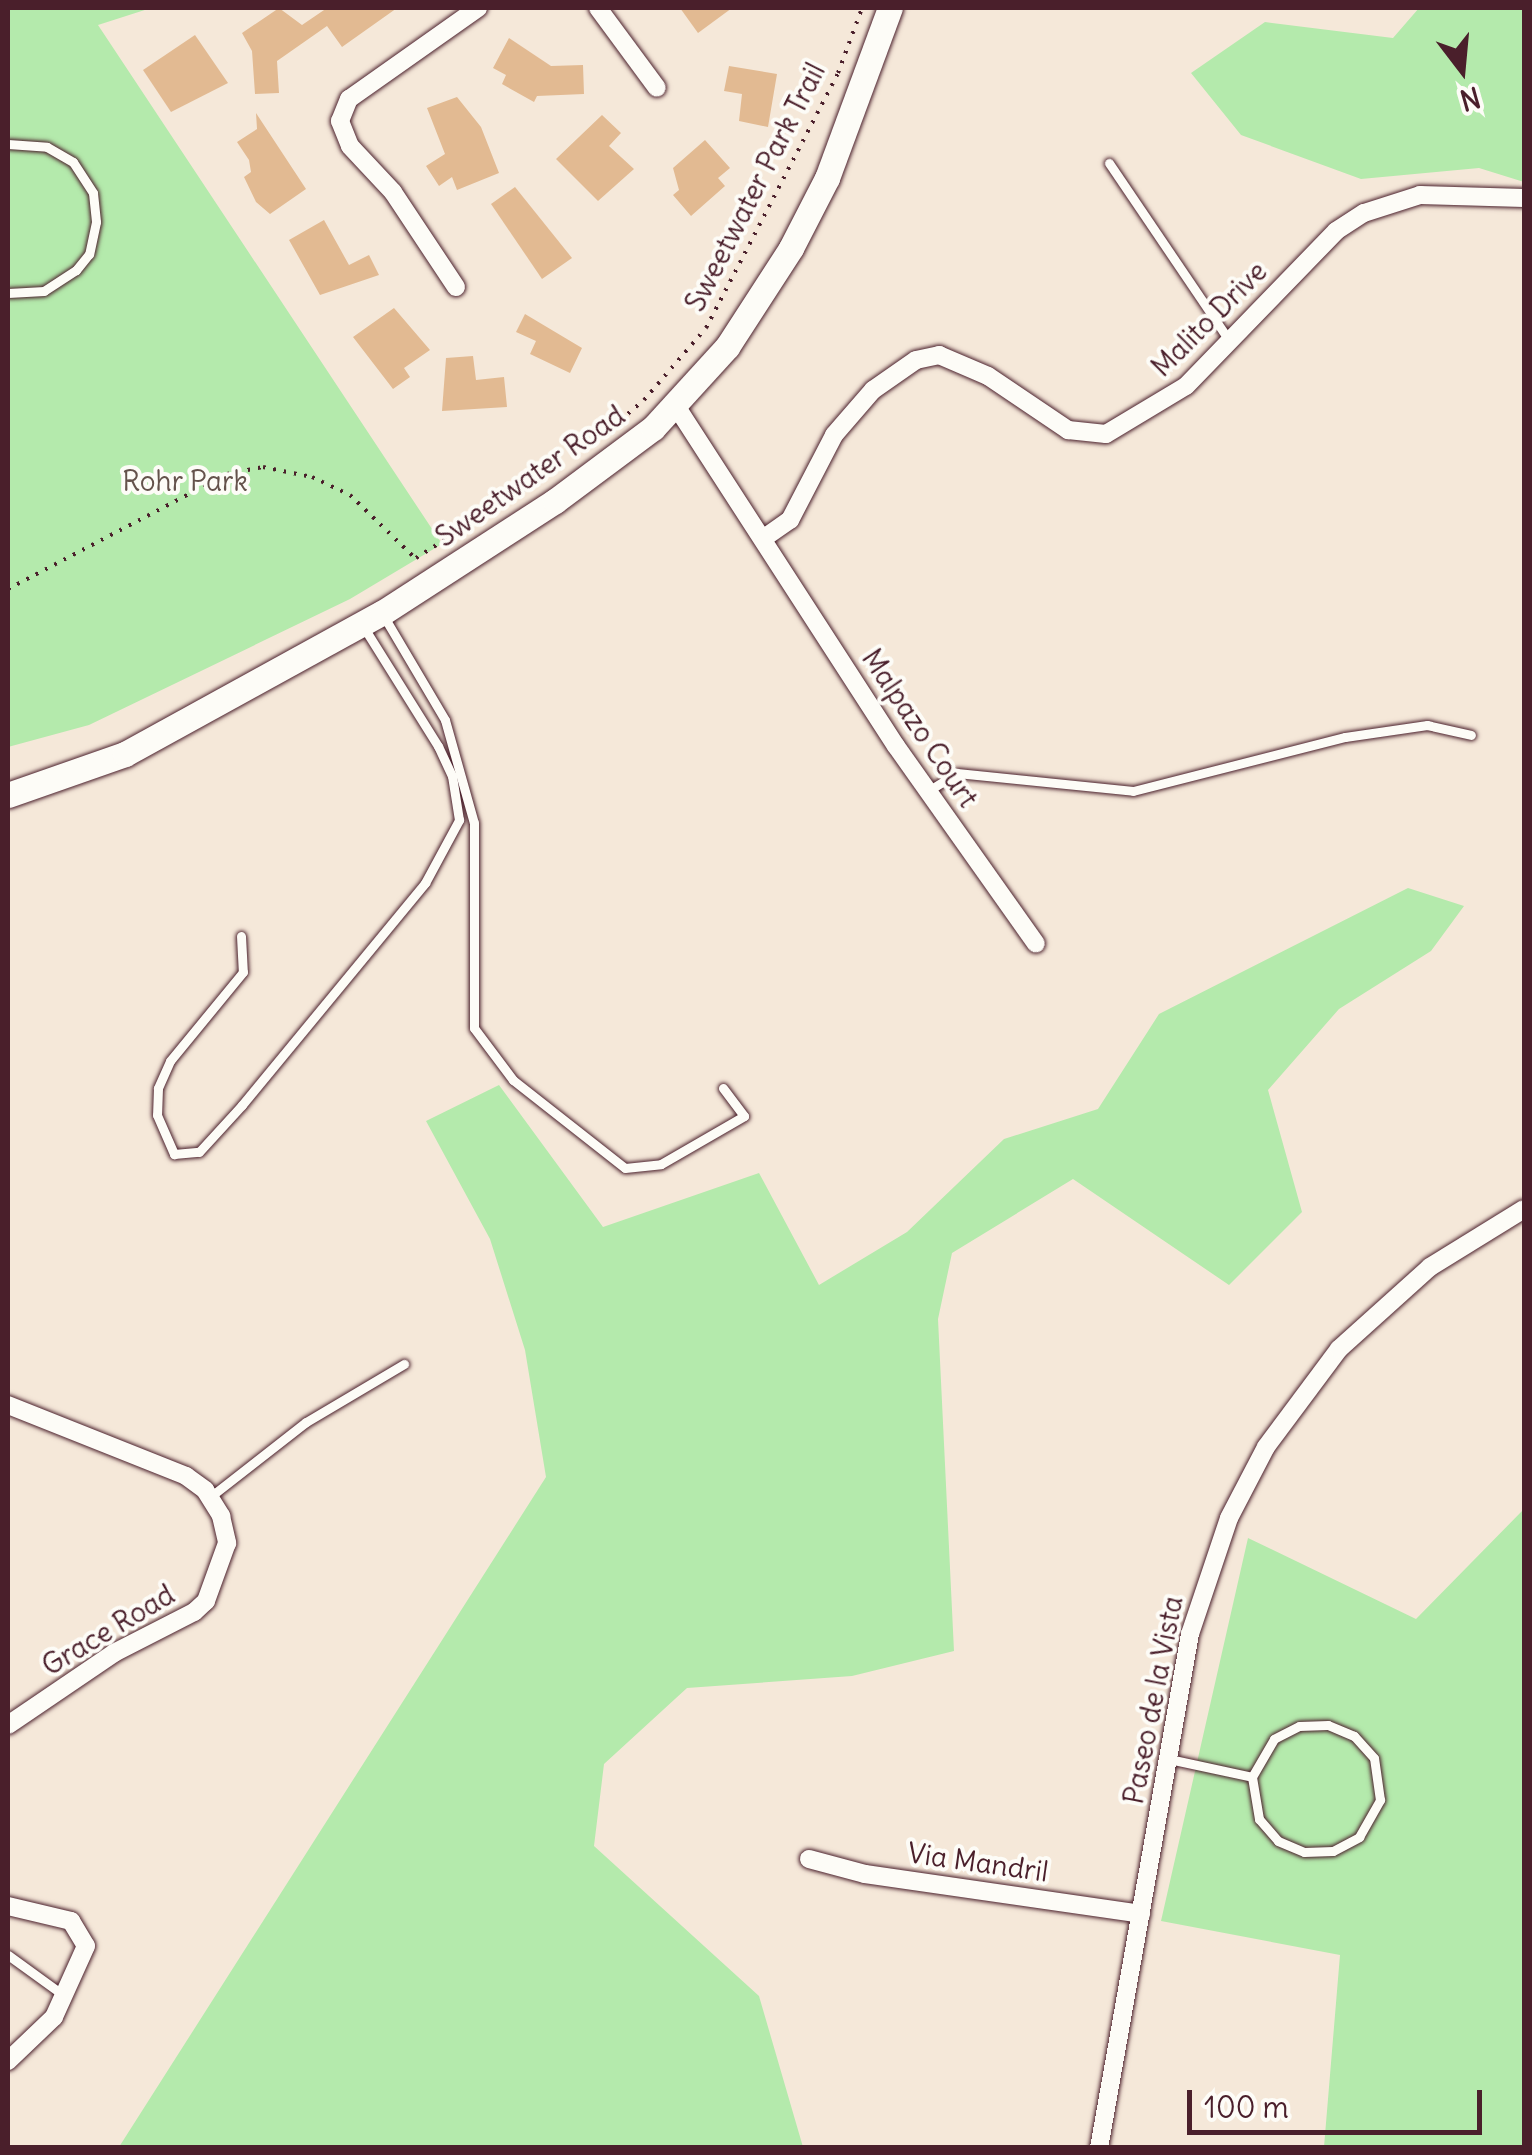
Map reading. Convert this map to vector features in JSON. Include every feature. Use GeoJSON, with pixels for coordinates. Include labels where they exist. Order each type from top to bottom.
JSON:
{"type":"FeatureCollection","features":[{"type":"Feature","properties":{"kind":"main road","name":"Sweetwater Road"},"geometry":{"type":"LineString","coordinates":[[8,795],[125,754],[372,618],[588,478],[676,406],[727,347],[791,248],[827,178],[890,8]]}},
{"type":"Feature","properties":{"kind":"street"},"geometry":{"type":"LineString","coordinates":[[456,287],[393,192],[350,146],[340,121],[359,92],[478,8]]}},
{"type":"Feature","properties":{"kind":"street"},"geometry":{"type":"LineString","coordinates":[[598,8],[657,88]]}},
{"type":"Feature","properties":{"kind":"street","name":"Malito Drive"},"geometry":{"type":"LineString","coordinates":[[764,538],[790,520],[834,435],[872,390],[916,360],[938,355],[988,376],[1068,430],[1091,436],[1146,414],[1186,386],[1336,231],[1364,212],[1420,195],[1524,198]]}},
{"type":"Feature","properties":{"kind":"street"},"geometry":{"type":"LineString","coordinates":[[676,406],[764,538]]}},
{"type":"Feature","properties":{"kind":"street","name":"Malpazo Court"},"geometry":{"type":"LineString","coordinates":[[764,538],[928,791],[1036,944]]}},
{"type":"Feature","properties":{"kind":"street","name":"Paseo de la Vista"},"geometry":{"type":"LineString","coordinates":[[1099,2148],[1202,1588],[1228,1518],[1273,1435],[1367,1320],[1430,1267],[1524,1210]]}},
{"type":"Feature","properties":{"kind":"street"},"geometry":{"type":"LineString","coordinates":[[8,1405],[186,1476],[210,1497]]}},
{"type":"Feature","properties":{"kind":"street","name":"Grace Road"},"geometry":{"type":"LineString","coordinates":[[8,1725],[206,1601],[227,1543],[210,1497]]}},
{"type":"Feature","properties":{"kind":"street","name":"Via Mandril"},"geometry":{"type":"LineString","coordinates":[[808,1858],[865,1874],[1141,1914]]}},
{"type":"Feature","properties":{"kind":"street"},"geometry":{"type":"LineString","coordinates":[[8,1906],[64,1918],[82,1932],[83,1964],[54,2017],[8,2061]]}},
{"type":"Feature","properties":{"kind":"lane"},"geometry":{"type":"LineString","coordinates":[[8,144],[47,147],[74,162],[93,193],[96,222],[89,254],[76,270],[44,291],[8,293]]}},
{"type":"Feature","properties":{"kind":"lane"},"geometry":{"type":"LineString","coordinates":[[1108,163],[1228,339]]}},
{"type":"Feature","properties":{"kind":"lane"},"geometry":{"type":"LineString","coordinates":[[242,936],[244,972],[170,1061],[158,1088],[157,1116],[174,1154],[199,1152],[242,1105],[424,883],[459,820],[452,776],[372,618]]}},
{"type":"Feature","properties":{"kind":"lane"},"geometry":{"type":"LineString","coordinates":[[372,618],[444,720],[474,823],[474,1028],[514,1080],[625,1168],[661,1164],[744,1116],[723,1088]]}},
{"type":"Feature","properties":{"kind":"lane"},"geometry":{"type":"LineString","coordinates":[[928,791],[957,773],[1133,790],[1345,736],[1427,725],[1470,735]]}},
{"type":"Feature","properties":{"kind":"lane"},"geometry":{"type":"LineString","coordinates":[[210,1497],[306,1422],[404,1364]]}},
{"type":"Feature","properties":{"kind":"lane"},"geometry":{"type":"LineString","coordinates":[[1328,1724],[1365,1746],[1379,1771],[1380,1800],[1369,1826],[1347,1845],[1304,1852],[1278,1841],[1259,1819],[1252,1777],[1274,1740],[1299,1726],[1328,1724]]}},
{"type":"Feature","properties":{"kind":"lane"},"geometry":{"type":"LineString","coordinates":[[1169,1758],[1252,1777]]}},
{"type":"Feature","properties":{"kind":"lane"},"geometry":{"type":"LineString","coordinates":[[8,1955],[64,1995]]}},
{"type":"Feature","properties":{"kind":"path","name":"Sweetwater Park Trail"},"geometry":{"type":"LineString","coordinates":[[594,442],[644,400],[706,328],[830,90],[862,8]]}},
{"type":"Feature","properties":{"kind":"path"},"geometry":{"type":"LineString","coordinates":[[8,590],[227,474],[263,468],[312,478],[350,496],[416,558],[581,453]]}},
{"type":"Feature","properties":{"kind":"green space","name":"Rohr Park"},"geometry":{"type":"Polygon","coordinates":[[[8,8],[151,8],[98,25],[442,544],[350,599],[89,725],[8,747],[8,8]]]}},
{"type":"Feature","properties":{"kind":"green space"},"geometry":{"type":"Polygon","coordinates":[[[1419,8],[1524,8],[1524,182],[1479,168],[1361,179],[1241,135],[1191,73],[1265,22],[1393,38],[1419,8]]]}},
{"type":"Feature","properties":{"kind":"green space"},"geometry":{"type":"Polygon","coordinates":[[[1408,888],[1464,906],[1431,951],[1339,1009],[1268,1090],[1302,1212],[1229,1285],[1073,1179],[952,1253],[938,1319],[954,1651],[852,1676],[687,1688],[604,1764],[594,1846],[759,1996],[803,2147],[119,2147],[546,1477],[525,1350],[490,1239],[426,1121],[499,1085],[603,1227],[759,1173],[819,1285],[907,1232],[1004,1139],[1098,1109],[1159,1014],[1408,888]]]}},
{"type":"Feature","properties":{"kind":"green space"},"geometry":{"type":"Polygon","coordinates":[[[1524,1509],[1524,2147],[1324,2147],[1340,1955],[1161,1921],[1248,1538],[1416,1619],[1524,1509]]]}},
{"type":"Feature","properties":{"kind":"building"},"geometry":{"type":"Polygon","coordinates":[[[279,8],[302,25],[327,8],[397,8],[342,47],[327,26],[277,61],[279,93],[255,94],[252,51],[242,33],[279,8]]]}},
{"type":"Feature","properties":{"kind":"building"},"geometry":{"type":"Polygon","coordinates":[[[680,8],[732,8],[698,33],[680,8]]]}},
{"type":"Feature","properties":{"kind":"building"},"geometry":{"type":"Polygon","coordinates":[[[195,35],[228,83],[171,112],[143,70],[195,35]]]}},
{"type":"Feature","properties":{"kind":"building"},"geometry":{"type":"Polygon","coordinates":[[[509,38],[551,66],[583,65],[584,94],[537,96],[534,102],[502,84],[506,75],[493,68],[509,38]]]}},
{"type":"Feature","properties":{"kind":"building"},"geometry":{"type":"Polygon","coordinates":[[[729,66],[777,74],[768,127],[739,121],[742,94],[724,91],[729,66]]]}},
{"type":"Feature","properties":{"kind":"building"},"geometry":{"type":"Polygon","coordinates":[[[457,97],[481,127],[499,173],[457,190],[452,177],[439,186],[426,166],[445,154],[427,108],[457,97]]]}},
{"type":"Feature","properties":{"kind":"building"},"geometry":{"type":"Polygon","coordinates":[[[256,113],[306,189],[270,214],[256,202],[244,177],[251,172],[249,160],[237,142],[257,129],[256,113]]]}},
{"type":"Feature","properties":{"kind":"building"},"geometry":{"type":"Polygon","coordinates":[[[602,115],[621,133],[609,146],[634,169],[598,201],[556,159],[602,115]]]}},
{"type":"Feature","properties":{"kind":"building"},"geometry":{"type":"Polygon","coordinates":[[[705,140],[730,168],[718,178],[725,186],[691,216],[673,195],[679,190],[673,168],[705,140]]]}},
{"type":"Feature","properties":{"kind":"building"},"geometry":{"type":"Polygon","coordinates":[[[515,187],[572,258],[542,279],[491,204],[515,187]]]}},
{"type":"Feature","properties":{"kind":"building"},"geometry":{"type":"Polygon","coordinates":[[[324,220],[349,265],[369,255],[379,275],[320,295],[289,240],[324,220]]]}},
{"type":"Feature","properties":{"kind":"building"},"geometry":{"type":"Polygon","coordinates":[[[394,308],[430,350],[404,368],[410,377],[393,389],[353,337],[394,308]]]}},
{"type":"Feature","properties":{"kind":"building"},"geometry":{"type":"Polygon","coordinates":[[[525,314],[582,348],[570,373],[530,354],[536,341],[516,332],[525,314]]]}},
{"type":"Feature","properties":{"kind":"building"},"geometry":{"type":"Polygon","coordinates":[[[473,356],[476,380],[504,377],[507,407],[442,411],[446,358],[473,356]]]}}]}
